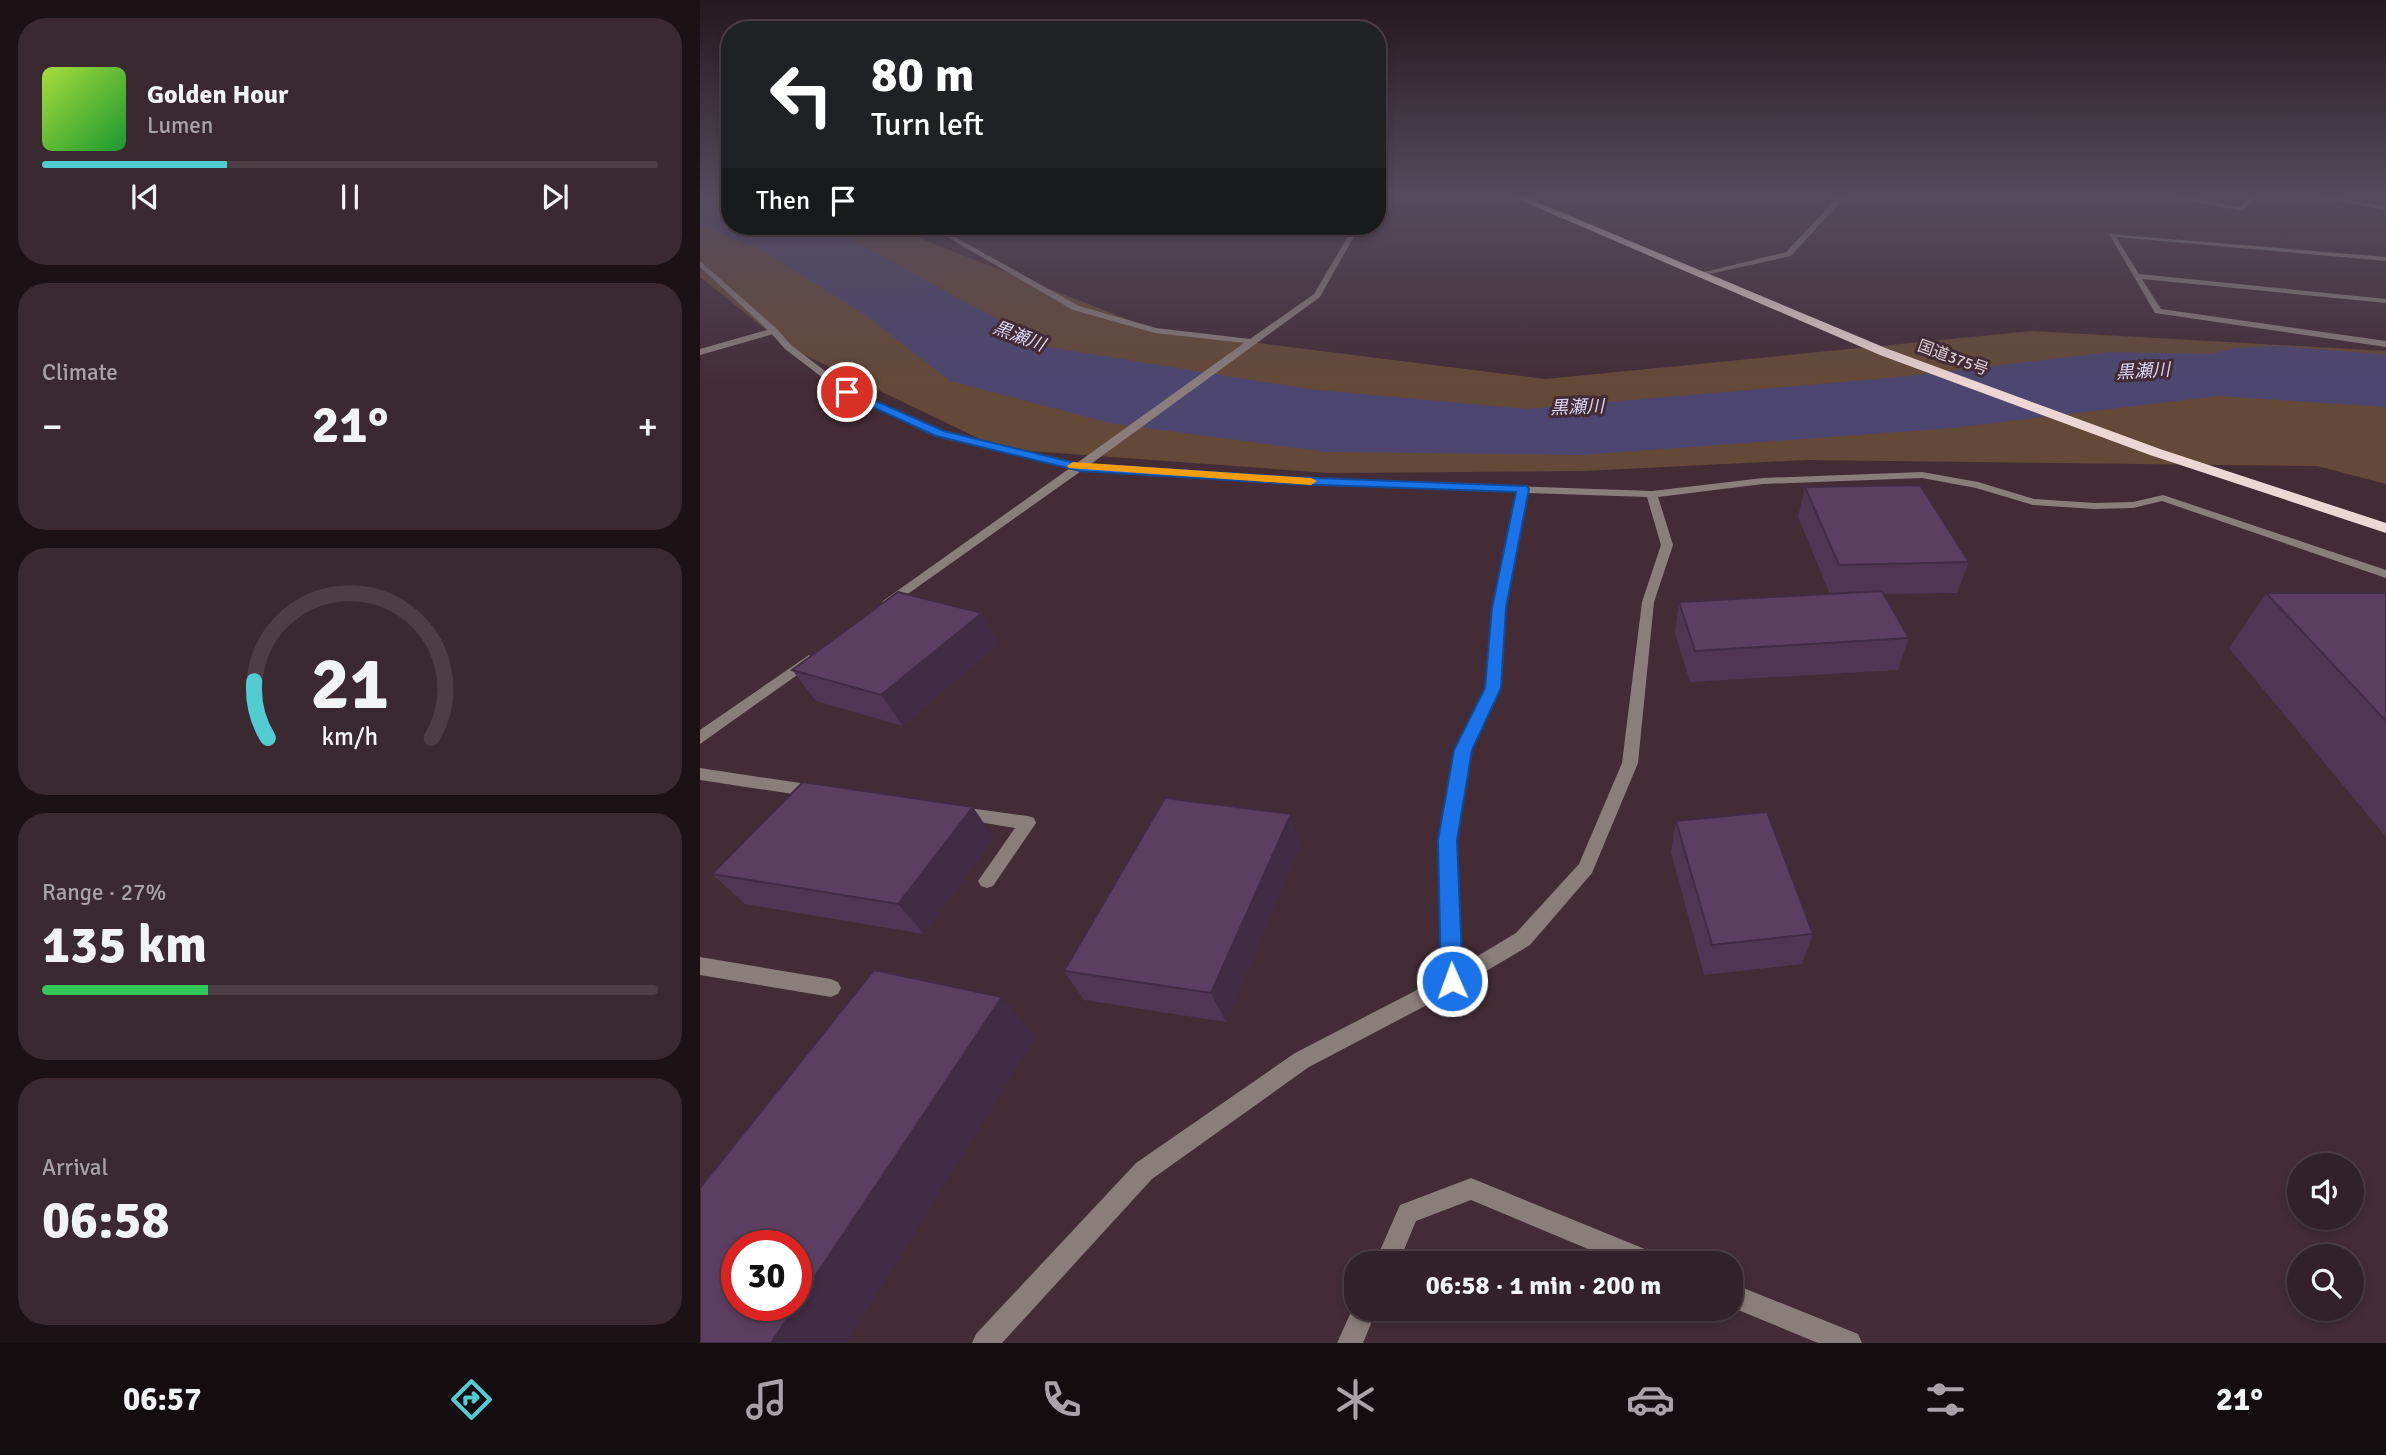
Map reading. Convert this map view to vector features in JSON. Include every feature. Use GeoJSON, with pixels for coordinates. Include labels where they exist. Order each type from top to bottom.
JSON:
{"type":"FeatureCollection","features":[{"type":"Feature","properties":{"kind":"highway","name":"国道375号"},"geometry":{"type":"LineString","coordinates":[[1666,260],[1884,352],[2155,452],[2386,528]]}},
{"type":"Feature","properties":{"kind":"street"},"geometry":{"type":"LineString","coordinates":[[991,260],[1076,308],[1155,330],[1254,342]]}},
{"type":"Feature","properties":{"kind":"street"},"geometry":{"type":"LineString","coordinates":[[879,610],[1317,295],[1337,260]]}},
{"type":"Feature","properties":{"kind":"street"},"geometry":{"type":"LineString","coordinates":[[1700,274],[1763,260]]}},
{"type":"Feature","properties":{"kind":"street"},"geometry":{"type":"LineString","coordinates":[[2126,260],[2158,311],[2386,344]]}},
{"type":"Feature","properties":{"kind":"street"},"geometry":{"type":"LineString","coordinates":[[700,263],[788,347],[847,392],[940,434],[1080,467],[1291,481],[1653,494],[1775,480],[1922,475],[1978,485],[2033,502],[2095,506],[2133,505],[2163,498],[2386,574]]}},
{"type":"Feature","properties":{"kind":"street"},"geometry":{"type":"LineString","coordinates":[[2136,276],[2386,301]]}},
{"type":"Feature","properties":{"kind":"street"},"geometry":{"type":"LineString","coordinates":[[700,352],[774,331]]}},
{"type":"Feature","properties":{"kind":"street"},"geometry":{"type":"LineString","coordinates":[[1452,981],[1448,840],[1463,750],[1493,688],[1499,608],[1523,489]]}},
{"type":"Feature","properties":{"kind":"street"},"geometry":{"type":"LineString","coordinates":[[985,1343],[1144,1171],[1302,1060],[1452,981],[1523,939],[1586,868],[1630,763],[1648,602],[1667,545],[1653,494]]}},
{"type":"Feature","properties":{"kind":"street"},"geometry":{"type":"LineString","coordinates":[[700,738],[823,650]]}},
{"type":"Feature","properties":{"kind":"street"},"geometry":{"type":"LineString","coordinates":[[700,774],[828,793]]}},
{"type":"Feature","properties":{"kind":"street"},"geometry":{"type":"LineString","coordinates":[[948,811],[1028,823],[986,881]]}},
{"type":"Feature","properties":{"kind":"street"},"geometry":{"type":"LineString","coordinates":[[700,966],[831,988]]}},
{"type":"Feature","properties":{"kind":"street"},"geometry":{"type":"LineString","coordinates":[[1391,1251],[1408,1213],[1471,1189],[1622,1251]]}},
{"type":"Feature","properties":{"kind":"street"},"geometry":{"type":"LineString","coordinates":[[1743,1300],[1849,1343]]}},
{"type":"Feature","properties":{"kind":"street"},"geometry":{"type":"LineString","coordinates":[[1350,1343],[1360,1321]]}},
{"type":"Feature","properties":{"kind":"shaded area"},"geometry":{"type":"Polygon","coordinates":[[[700,260],[974,260],[1155,330],[1546,379],[2032,331],[2386,351],[2386,484],[2317,466],[1806,460],[1583,471],[1329,473],[1001,449],[788,347],[700,277],[700,260]]]}},
{"type":"Feature","properties":{"kind":"water"},"geometry":{"type":"Polygon","coordinates":[[[777,260],[889,260],[1048,347],[1308,389],[1526,409],[1900,377],[2111,352],[2258,355],[2386,376],[2386,407],[2218,396],[1953,428],[1580,455],[1327,452],[1110,423],[950,381],[867,316],[777,260]]]}},
{"type":"Feature","properties":{"kind":"building"},"geometry":{"type":"Polygon","coordinates":[[[1920,485],[1969,562],[1839,565],[1805,487],[1920,485]]]}},
{"type":"Feature","properties":{"kind":"building"},"geometry":{"type":"Polygon","coordinates":[[[1882,591],[1909,638],[1695,651],[1679,602],[1882,591]]]}},
{"type":"Feature","properties":{"kind":"building"},"geometry":{"type":"Polygon","coordinates":[[[898,592],[982,613],[881,695],[792,670],[898,592]]]}},
{"type":"Feature","properties":{"kind":"building"},"geometry":{"type":"Polygon","coordinates":[[[2266,593],[2386,593],[2386,721],[2266,593]]]}},
{"type":"Feature","properties":{"kind":"building"},"geometry":{"type":"Polygon","coordinates":[[[803,782],[973,807],[898,904],[712,874],[803,782]]]}},
{"type":"Feature","properties":{"kind":"building"},"geometry":{"type":"Polygon","coordinates":[[[1165,798],[1291,814],[1211,993],[1064,971],[1165,798]]]}},
{"type":"Feature","properties":{"kind":"building"},"geometry":{"type":"Polygon","coordinates":[[[1767,812],[1813,934],[1712,945],[1676,821],[1767,812]]]}},
{"type":"Feature","properties":{"kind":"building"},"geometry":{"type":"Polygon","coordinates":[[[874,970],[1002,997],[812,1281],[812,1230],[721,1230],[721,1321],[786,1321],[771,1343],[700,1343],[700,1188],[874,970]]]}},
{"type":"Feature","properties":{"kind":"waterway","name":"黒瀬川"},"geometry":{"type":"LineString","coordinates":[[2235,368],[2279,366],[2386,376]]}},
{"type":"Feature","properties":{"kind":"slow traffic"},"geometry":{"type":"LineString","coordinates":[[1073,466],[1311,481]]}},
{"type":"Feature","properties":{"kind":"route"},"geometry":{"type":"LineString","coordinates":[[847,392],[940,434],[1080,467],[1224,474],[1291,481],[1523,489],[1499,608],[1493,688],[1463,750],[1448,840],[1452,981]]}}]}
